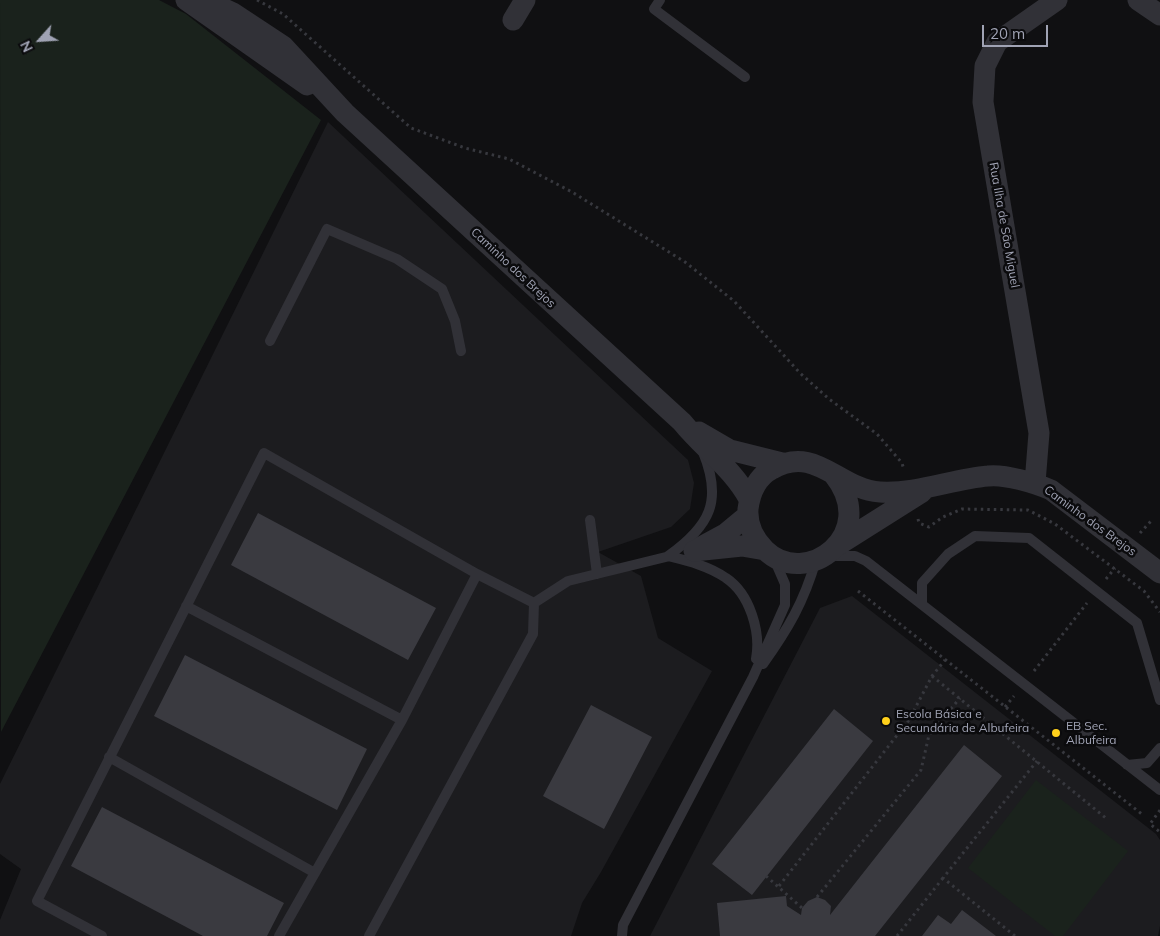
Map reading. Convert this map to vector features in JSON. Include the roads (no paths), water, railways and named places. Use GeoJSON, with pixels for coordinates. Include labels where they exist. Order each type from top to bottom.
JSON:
{"type":"FeatureCollection","features":[{"type":"Feature","properties":{"kind":"street","name":"Caminho dos Brejos"},"geometry":{"type":"LineString","coordinates":[[186,0],[345,113]]}},
{"type":"Feature","properties":{"kind":"street","name":"Caminho dos Brejos"},"geometry":{"type":"LineString","coordinates":[[205,0],[233,12],[283,46],[345,113],[682,422]]}},
{"type":"Feature","properties":{"kind":"street"},"geometry":{"type":"LineString","coordinates":[[514,20],[525,0]]}},
{"type":"Feature","properties":{"kind":"street","name":"Rua Ilha de São Miguel"},"geometry":{"type":"LineString","coordinates":[[1036,483],[1039,433],[983,102],[985,66],[997,42],[1057,0]]}},
{"type":"Feature","properties":{"kind":"street"},"geometry":{"type":"LineString","coordinates":[[1138,0],[1160,15]]}},
{"type":"Feature","properties":{"kind":"street"},"geometry":{"type":"LineString","coordinates":[[682,422],[700,444],[739,481],[749,507],[753,534],[767,551]]}},
{"type":"Feature","properties":{"kind":"street"},"geometry":{"type":"LineString","coordinates":[[682,422],[730,450],[782,463]]}},
{"type":"Feature","properties":{"kind":"street"},"geometry":{"type":"LineString","coordinates":[[694,551],[725,534],[749,507],[756,484],[767,471],[782,463],[796,460],[810,461],[823,466],[844,487],[849,502],[850,517],[846,532],[826,554]]}},
{"type":"Feature","properties":{"kind":"street"},"geometry":{"type":"LineString","coordinates":[[834,475],[879,492],[926,489]]}},
{"type":"Feature","properties":{"kind":"street","name":"Caminho dos Brejos"},"geometry":{"type":"LineString","coordinates":[[926,489],[990,475],[1036,483],[1051,490],[1160,573]]}},
{"type":"Feature","properties":{"kind":"street"},"geometry":{"type":"LineString","coordinates":[[694,551],[742,546],[767,551],[784,560],[800,563],[826,554],[926,489]]}},
{"type":"Feature","properties":{"kind":"lane"},"geometry":{"type":"LineString","coordinates":[[660,0],[654,9],[745,77]]}},
{"type":"Feature","properties":{"kind":"lane"},"geometry":{"type":"LineString","coordinates":[[270,341],[327,229],[397,259],[442,289],[455,321],[461,351]]}},
{"type":"Feature","properties":{"kind":"lane"},"geometry":{"type":"LineString","coordinates":[[668,556],[690,540],[705,520],[713,496],[711,471],[700,444]]}},
{"type":"Feature","properties":{"kind":"lane"},"geometry":{"type":"LineString","coordinates":[[103,936],[37,901],[264,453],[478,574],[534,603]]}},
{"type":"Feature","properties":{"kind":"lane"},"geometry":{"type":"LineString","coordinates":[[590,520],[596,574]]}},
{"type":"Feature","properties":{"kind":"lane"},"geometry":{"type":"LineString","coordinates":[[922,604],[922,583],[948,554],[976,536],[1029,538],[1137,623],[1160,700]]}},
{"type":"Feature","properties":{"kind":"lane"},"geometry":{"type":"LineString","coordinates":[[534,603],[568,581],[694,551]]}},
{"type":"Feature","properties":{"kind":"lane"},"geometry":{"type":"LineString","coordinates":[[622,936],[623,925],[753,677],[785,605],[785,584],[780,569],[767,551]]}},
{"type":"Feature","properties":{"kind":"lane"},"geometry":{"type":"LineString","coordinates":[[753,677],[776,646],[826,554],[855,556],[866,561],[1160,790]]}},
{"type":"Feature","properties":{"kind":"lane"},"geometry":{"type":"LineString","coordinates":[[668,556],[692,562],[728,579],[745,600],[755,621],[758,646],[753,677]]}},
{"type":"Feature","properties":{"kind":"lane"},"geometry":{"type":"LineString","coordinates":[[279,936],[402,720],[478,574]]}},
{"type":"Feature","properties":{"kind":"lane"},"geometry":{"type":"LineString","coordinates":[[369,936],[533,634],[534,603]]}},
{"type":"Feature","properties":{"kind":"lane"},"geometry":{"type":"LineString","coordinates":[[186,606],[402,720]]}},
{"type":"Feature","properties":{"kind":"lane"},"geometry":{"type":"LineString","coordinates":[[1127,765],[1147,763],[1160,748]]}},
{"type":"Feature","properties":{"kind":"lane"},"geometry":{"type":"LineString","coordinates":[[110,757],[315,873]]}},
{"type":"Feature","properties":{"kind":"place","name":"Escola Básica e Secundária de Albufeira"},"geometry":{"type":"Point","coordinates":[886,721]}},
{"type":"Feature","properties":{"kind":"place","name":"EB Sec. Albufeira"},"geometry":{"type":"Point","coordinates":[1056,733]}}]}
